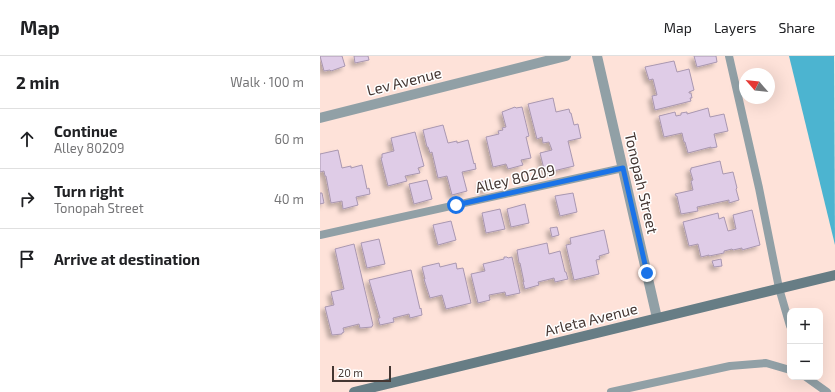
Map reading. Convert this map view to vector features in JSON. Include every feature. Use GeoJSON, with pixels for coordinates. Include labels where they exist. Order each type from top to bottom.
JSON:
{"type":"FeatureCollection","features":[{"type":"Feature","properties":{"kind":"main road","name":"Arleta Avenue"},"geometry":{"type":"LineString","coordinates":[[354,392],[835,275]]}},
{"type":"Feature","properties":{"kind":"street","name":"Lev Avenue"},"geometry":{"type":"LineString","coordinates":[[320,118],[566,56]]}},
{"type":"Feature","properties":{"kind":"street","name":"Tonopah Street"},"geometry":{"type":"LineString","coordinates":[[597,56],[657,318]]}},
{"type":"Feature","properties":{"kind":"lane"},"geometry":{"type":"LineString","coordinates":[[729,56],[759,188],[779,288],[787,316]]}},
{"type":"Feature","properties":{"kind":"lane","name":"Alley 80209"},"geometry":{"type":"LineString","coordinates":[[320,235],[623,168]]}},
{"type":"Feature","properties":{"kind":"lane"},"geometry":{"type":"LineString","coordinates":[[611,392],[730,366],[766,363],[787,369]]}},
{"type":"Feature","properties":{"kind":"lane"},"geometry":{"type":"LineString","coordinates":[[810,380],[823,391]]}},
{"type":"Feature","properties":{"kind":"water"},"geometry":{"type":"Polygon","coordinates":[[[789,56],[834,56],[835,245],[789,56]]]}},
{"type":"Feature","properties":{"kind":"building"},"geometry":{"type":"Polygon","coordinates":[[[320,56],[342,56],[345,66],[331,71],[324,71],[320,56]]]}},
{"type":"Feature","properties":{"kind":"building"},"geometry":{"type":"Polygon","coordinates":[[[354,56],[368,56],[369,60],[355,63],[354,56]]]}},
{"type":"Feature","properties":{"kind":"building"},"geometry":{"type":"Polygon","coordinates":[[[694,56],[716,56],[717,62],[697,67],[694,56]]]}},
{"type":"Feature","properties":{"kind":"building"},"geometry":{"type":"Polygon","coordinates":[[[674,61],[677,72],[689,69],[694,90],[689,92],[691,93],[691,101],[655,110],[652,96],[657,95],[653,79],[649,80],[645,67],[674,61]]]}},
{"type":"Feature","properties":{"kind":"building"},"geometry":{"type":"Polygon","coordinates":[[[553,98],[556,112],[569,109],[574,125],[578,124],[581,138],[568,141],[574,166],[545,173],[540,153],[552,150],[549,142],[543,143],[542,137],[537,139],[528,104],[553,98]]]}},
{"type":"Feature","properties":{"kind":"building"},"geometry":{"type":"Polygon","coordinates":[[[515,107],[522,107],[529,136],[526,137],[531,158],[521,160],[523,165],[508,169],[506,164],[493,167],[486,137],[499,134],[498,131],[503,130],[502,128],[506,127],[502,112],[515,107]]]}},
{"type":"Feature","properties":{"kind":"building"},"geometry":{"type":"Polygon","coordinates":[[[708,108],[710,117],[724,114],[728,131],[714,134],[717,147],[711,147],[688,153],[682,133],[664,137],[659,116],[675,112],[676,116],[681,115],[681,113],[687,112],[687,114],[708,108]]]}},
{"type":"Feature","properties":{"kind":"building"},"geometry":{"type":"Polygon","coordinates":[[[443,125],[448,143],[457,141],[457,143],[468,140],[476,169],[462,172],[467,191],[452,195],[447,176],[438,178],[432,152],[430,153],[427,147],[423,130],[443,125]]]}},
{"type":"Feature","properties":{"kind":"building"},"geometry":{"type":"Polygon","coordinates":[[[415,132],[424,166],[418,168],[420,173],[405,176],[407,181],[388,186],[381,158],[382,154],[394,151],[391,138],[415,132]]]}},
{"type":"Feature","properties":{"kind":"building"},"geometry":{"type":"Polygon","coordinates":[[[338,150],[342,168],[351,166],[351,168],[362,165],[367,189],[369,188],[370,194],[356,197],[358,205],[343,209],[342,201],[331,203],[326,176],[324,171],[320,172],[320,154],[338,150]]]}},
{"type":"Feature","properties":{"kind":"building"},"geometry":{"type":"Polygon","coordinates":[[[720,161],[723,174],[733,172],[739,200],[729,203],[729,200],[697,207],[698,211],[681,214],[677,196],[675,194],[693,190],[691,168],[720,161]]]}},
{"type":"Feature","properties":{"kind":"building"},"geometry":{"type":"Polygon","coordinates":[[[427,180],[432,199],[414,204],[409,184],[427,180]]]}},
{"type":"Feature","properties":{"kind":"building"},"geometry":{"type":"Polygon","coordinates":[[[487,180],[489,190],[483,191],[481,182],[487,180]]]}},
{"type":"Feature","properties":{"kind":"building"},"geometry":{"type":"Polygon","coordinates":[[[320,193],[322,193],[324,203],[320,204],[320,193]]]}},
{"type":"Feature","properties":{"kind":"building"},"geometry":{"type":"Polygon","coordinates":[[[573,193],[577,212],[560,216],[555,196],[573,193]]]}},
{"type":"Feature","properties":{"kind":"building"},"geometry":{"type":"Polygon","coordinates":[[[525,204],[529,223],[511,227],[507,209],[525,204]]]}},
{"type":"Feature","properties":{"kind":"building"},"geometry":{"type":"Polygon","coordinates":[[[500,209],[505,229],[486,233],[482,213],[500,209]]]}},
{"type":"Feature","properties":{"kind":"building"},"geometry":{"type":"Polygon","coordinates":[[[752,210],[760,245],[742,250],[742,248],[732,249],[724,251],[724,253],[701,257],[698,244],[689,246],[683,222],[718,213],[719,219],[724,217],[728,231],[736,229],[733,215],[752,210]]]}},
{"type":"Feature","properties":{"kind":"building"},"geometry":{"type":"Polygon","coordinates":[[[451,221],[456,240],[438,245],[433,225],[451,221]]]}},
{"type":"Feature","properties":{"kind":"building"},"geometry":{"type":"Polygon","coordinates":[[[557,227],[559,235],[552,237],[550,228],[557,227]]]}},
{"type":"Feature","properties":{"kind":"building"},"geometry":{"type":"Polygon","coordinates":[[[604,230],[609,253],[599,256],[600,259],[596,260],[599,274],[574,280],[566,245],[571,244],[570,238],[604,230]]]}},
{"type":"Feature","properties":{"kind":"building"},"geometry":{"type":"Polygon","coordinates":[[[379,239],[385,264],[367,268],[361,243],[379,239]]]}},
{"type":"Feature","properties":{"kind":"building"},"geometry":{"type":"Polygon","coordinates":[[[547,243],[549,254],[560,251],[568,279],[555,282],[554,278],[538,282],[539,285],[525,289],[517,250],[547,243]]]}},
{"type":"Feature","properties":{"kind":"building"},"geometry":{"type":"Polygon","coordinates":[[[354,244],[373,325],[372,327],[360,328],[359,324],[343,328],[344,332],[342,334],[332,335],[325,307],[334,305],[331,292],[344,289],[335,249],[354,244]]]}},
{"type":"Feature","properties":{"kind":"building"},"geometry":{"type":"Polygon","coordinates":[[[504,257],[512,257],[520,293],[506,296],[505,292],[489,295],[490,300],[478,303],[471,274],[485,271],[483,264],[504,259],[504,257]]]}},
{"type":"Feature","properties":{"kind":"building"},"geometry":{"type":"Polygon","coordinates":[[[721,259],[722,266],[714,267],[712,261],[721,259]]]}},
{"type":"Feature","properties":{"kind":"building"},"geometry":{"type":"Polygon","coordinates":[[[439,263],[440,267],[456,263],[457,269],[463,268],[471,303],[446,309],[442,295],[430,298],[422,267],[439,263]]]}},
{"type":"Feature","properties":{"kind":"building"},"geometry":{"type":"Polygon","coordinates":[[[411,270],[422,315],[410,318],[409,314],[393,318],[394,322],[380,325],[378,318],[380,318],[369,280],[411,270]]]}},
{"type":"Feature","properties":{"kind":"route"},"geometry":{"type":"LineString","coordinates":[[456,205],[623,168],[647,273]]}}]}
